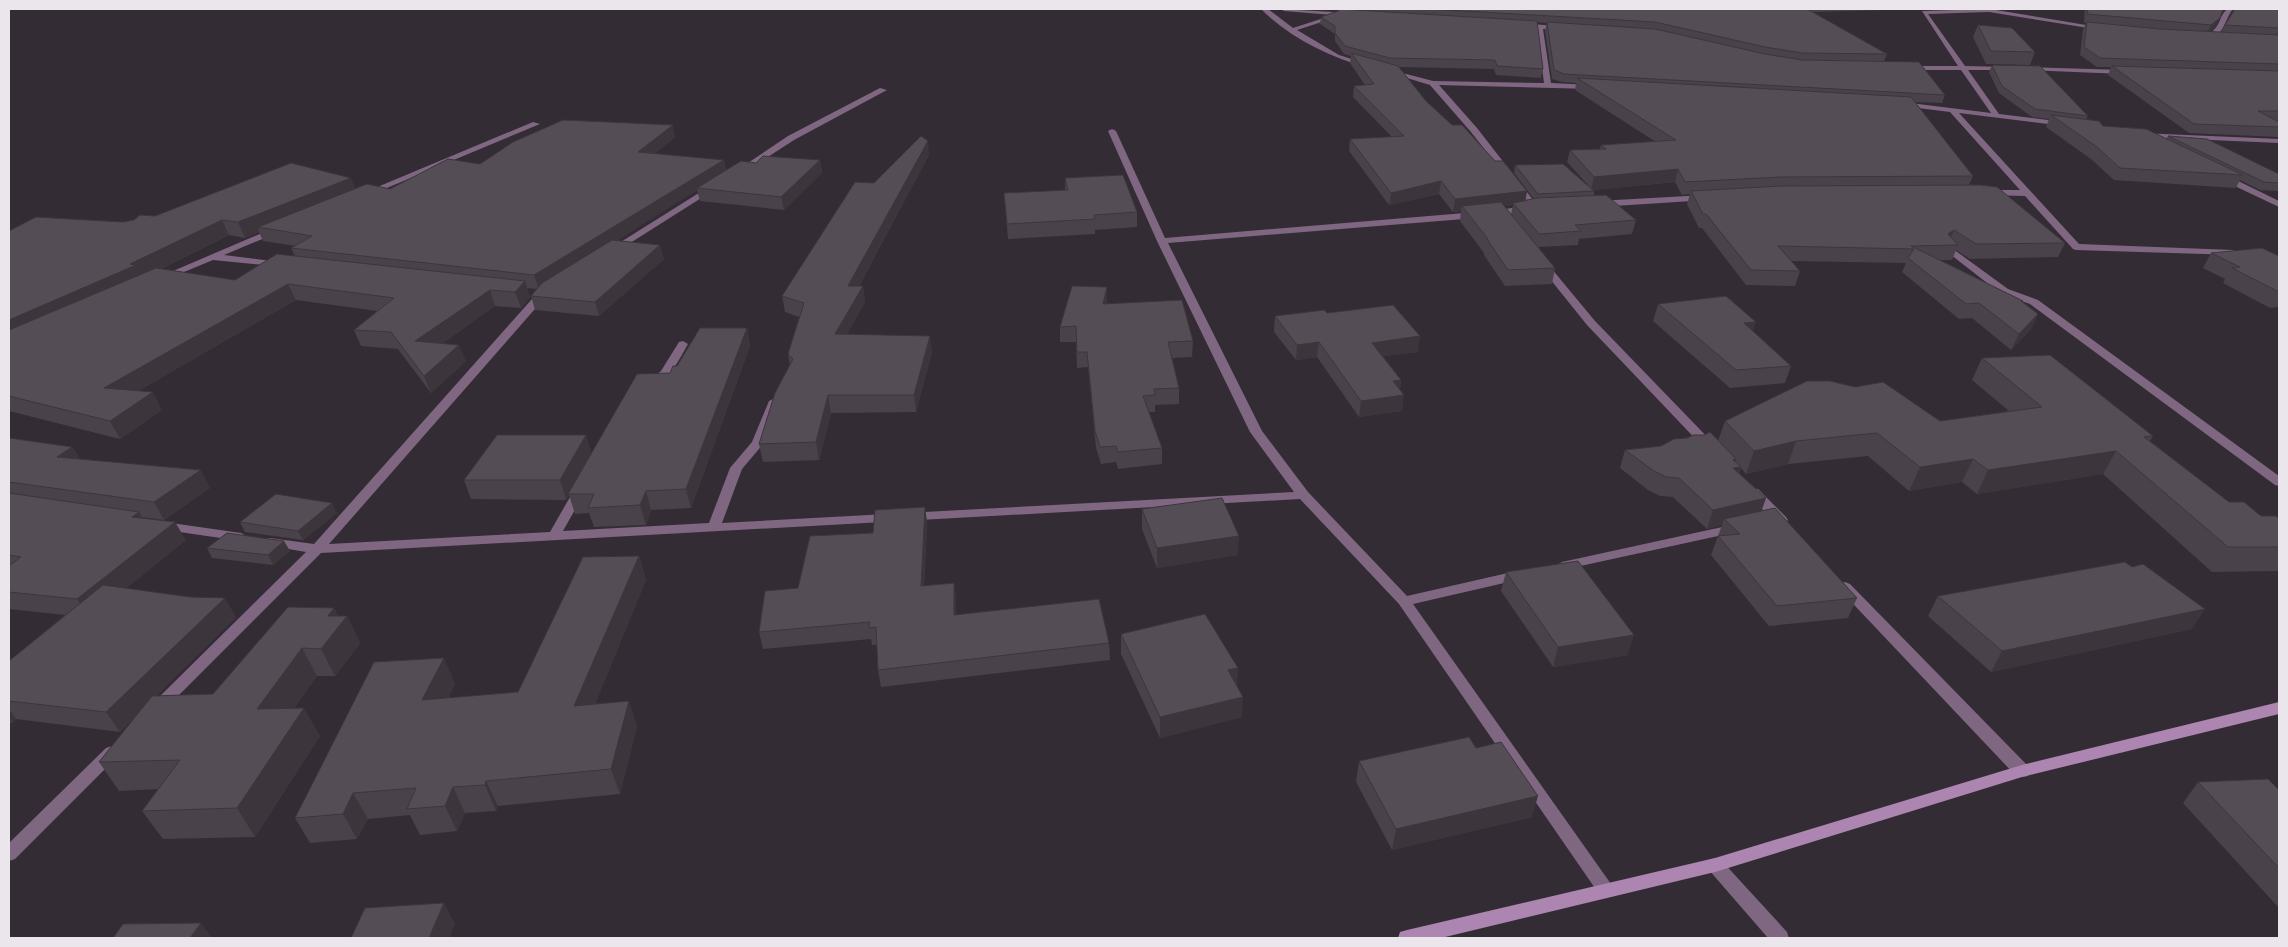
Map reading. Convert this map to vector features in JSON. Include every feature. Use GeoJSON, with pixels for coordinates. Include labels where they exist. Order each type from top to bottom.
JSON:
{"type":"FeatureCollection","features":[{"type":"Feature","properties":{"kind":"street"},"geometry":{"type":"LineString","coordinates":[[1264,9],[1292,30],[1337,56],[1377,68]]}},
{"type":"Feature","properties":{"kind":"street"},"geometry":{"type":"LineString","coordinates":[[1284,9],[1343,14]]}},
{"type":"Feature","properties":{"kind":"street"},"geometry":{"type":"LineString","coordinates":[[2210,36],[2221,28],[2225,14],[2230,9]]}},
{"type":"Feature","properties":{"kind":"street"},"geometry":{"type":"LineString","coordinates":[[1996,115],[1924,12],[1983,10],[2108,29]]}},
{"type":"Feature","properties":{"kind":"street"},"geometry":{"type":"LineString","coordinates":[[1292,30],[1353,12]]}},
{"type":"Feature","properties":{"kind":"street"},"geometry":{"type":"LineString","coordinates":[[1513,25],[1574,29]]}},
{"type":"Feature","properties":{"kind":"street"},"geometry":{"type":"LineString","coordinates":[[1540,27],[1548,85]]}},
{"type":"Feature","properties":{"kind":"street"},"geometry":{"type":"LineString","coordinates":[[2201,36],[2219,37]]}},
{"type":"Feature","properties":{"kind":"street"},"geometry":{"type":"LineString","coordinates":[[1897,68],[1964,67],[2132,72]]}},
{"type":"Feature","properties":{"kind":"street"},"geometry":{"type":"LineString","coordinates":[[1386,70],[1432,84],[1597,87]]}},
{"type":"Feature","properties":{"kind":"street"},"geometry":{"type":"LineString","coordinates":[[1162,241],[1501,213],[1539,207],[1432,84]]}},
{"type":"Feature","properties":{"kind":"street"},"geometry":{"type":"LineString","coordinates":[[607,253],[727,180],[791,138],[883,90]]}},
{"type":"Feature","properties":{"kind":"street"},"geometry":{"type":"LineString","coordinates":[[1896,104],[1951,109],[2071,125]]}},
{"type":"Feature","properties":{"kind":"street"},"geometry":{"type":"LineString","coordinates":[[1951,109],[2076,247],[2240,253]]}},
{"type":"Feature","properties":{"kind":"street"},"geometry":{"type":"LineString","coordinates":[[355,198],[536,124]]}},
{"type":"Feature","properties":{"kind":"street"},"geometry":{"type":"LineString","coordinates":[[1112,131],[1162,241],[1256,432],[1303,495],[1404,601],[1605,889]]}},
{"type":"Feature","properties":{"kind":"street"},"geometry":{"type":"LineString","coordinates":[[2156,144],[2138,135],[2279,141]]}},
{"type":"Feature","properties":{"kind":"street"},"geometry":{"type":"LineString","coordinates":[[2218,175],[2279,204]]}},
{"type":"Feature","properties":{"kind":"street"},"geometry":{"type":"LineString","coordinates":[[1980,193],[2028,193]]}},
{"type":"Feature","properties":{"kind":"street"},"geometry":{"type":"LineString","coordinates":[[1592,204],[1719,198]]}},
{"type":"Feature","properties":{"kind":"street"},"geometry":{"type":"LineString","coordinates":[[1501,213],[1513,227]]}},
{"type":"Feature","properties":{"kind":"street"},"geometry":{"type":"LineString","coordinates":[[157,280],[282,227]]}},
{"type":"Feature","properties":{"kind":"street"},"geometry":{"type":"LineString","coordinates":[[1949,249],[2004,291],[2034,302],[2279,482]]}},
{"type":"Feature","properties":{"kind":"street"},"geometry":{"type":"LineString","coordinates":[[210,257],[288,266]]}},
{"type":"Feature","properties":{"kind":"street"},"geometry":{"type":"LineString","coordinates":[[1537,257],[1591,323],[1720,457]]}},
{"type":"Feature","properties":{"kind":"street"},"geometry":{"type":"LineString","coordinates":[[149,715],[317,548],[540,292]]}},
{"type":"Feature","properties":{"kind":"street"},"geometry":{"type":"LineString","coordinates":[[640,387],[662,376],[683,344]]}},
{"type":"Feature","properties":{"kind":"street"},"geometry":{"type":"LineString","coordinates":[[714,527],[736,468],[758,443],[767,417],[780,391]]}},
{"type":"Feature","properties":{"kind":"street"},"geometry":{"type":"LineString","coordinates":[[554,536],[586,478]]}},
{"type":"Feature","properties":{"kind":"street"},"geometry":{"type":"LineString","coordinates":[[1746,484],[1794,533]]}},
{"type":"Feature","properties":{"kind":"street"},"geometry":{"type":"LineString","coordinates":[[153,524],[317,548],[1303,495]]}},
{"type":"Feature","properties":{"kind":"street"},"geometry":{"type":"LineString","coordinates":[[1404,601],[1780,519]]}},
{"type":"Feature","properties":{"kind":"street"},"geometry":{"type":"LineString","coordinates":[[1835,576],[2022,771]]}},
{"type":"Feature","properties":{"kind":"street"},"geometry":{"type":"LineString","coordinates":[[1407,938],[1715,864],[2022,771],[2279,708]]}},
{"type":"Feature","properties":{"kind":"street"},"geometry":{"type":"LineString","coordinates":[[9,854],[121,743]]}},
{"type":"Feature","properties":{"kind":"street"},"geometry":{"type":"LineString","coordinates":[[1715,864],[1780,938]]}},
{"type":"Feature","properties":{"kind":"building"},"geometry":{"type":"Polygon","coordinates":[[[1339,9],[1537,21],[1543,69],[1497,66],[1495,60],[1390,58],[1345,46],[1335,33],[1335,26],[1321,17],[1339,9]]]}},
{"type":"Feature","properties":{"kind":"building"},"geometry":{"type":"Polygon","coordinates":[[[1429,9],[1807,9],[1887,54],[1802,53],[1765,47],[1655,22],[1429,9]]]}},
{"type":"Feature","properties":{"kind":"building"},"geometry":{"type":"Polygon","coordinates":[[[2088,9],[2223,9],[2220,18],[2211,25],[2087,14],[2088,9]]]}},
{"type":"Feature","properties":{"kind":"building"},"geometry":{"type":"Polygon","coordinates":[[[2235,9],[2279,9],[2279,28],[2225,25],[2235,9]]]}},
{"type":"Feature","properties":{"kind":"building"},"geometry":{"type":"Polygon","coordinates":[[[1547,22],[1655,29],[1765,54],[1802,60],[1919,62],[1945,95],[1564,74],[1554,70],[1547,22]]]}},
{"type":"Feature","properties":{"kind":"building"},"geometry":{"type":"Polygon","coordinates":[[[2087,22],[2160,29],[2279,35],[2279,64],[2100,58],[2084,47],[2087,22]]]}},
{"type":"Feature","properties":{"kind":"building"},"geometry":{"type":"Polygon","coordinates":[[[1978,25],[2012,28],[2035,52],[1991,51],[1978,25]]]}},
{"type":"Feature","properties":{"kind":"building"},"geometry":{"type":"Polygon","coordinates":[[[1351,53],[1398,66],[1426,101],[1452,125],[1462,125],[1495,161],[1503,161],[1527,191],[1455,199],[1441,181],[1391,193],[1350,139],[1404,136],[1354,86],[1374,84],[1351,53]]]}},
{"type":"Feature","properties":{"kind":"building"},"geometry":{"type":"Polygon","coordinates":[[[1992,65],[2040,66],[2088,116],[2035,109],[2002,86],[1992,65]]]}},
{"type":"Feature","properties":{"kind":"building"},"geometry":{"type":"Polygon","coordinates":[[[2112,66],[2279,71],[2279,111],[2258,111],[2279,122],[2279,127],[2194,124],[2112,66]]]}},
{"type":"Feature","properties":{"kind":"building"},"geometry":{"type":"Polygon","coordinates":[[[1577,78],[1911,97],[1973,176],[1781,177],[1685,182],[1678,169],[1594,177],[1570,150],[1606,149],[1601,145],[1676,140],[1577,78]]]}},
{"type":"Feature","properties":{"kind":"building"},"geometry":{"type":"Polygon","coordinates":[[[2051,115],[2099,121],[2103,126],[2146,129],[2243,175],[2120,168],[2097,147],[2051,115]]]}},
{"type":"Feature","properties":{"kind":"building"},"geometry":{"type":"Polygon","coordinates":[[[563,120],[673,125],[638,152],[724,160],[534,275],[291,248],[312,236],[258,227],[367,184],[390,189],[448,159],[480,164],[513,142],[563,120]]]}},
{"type":"Feature","properties":{"kind":"building"},"geometry":{"type":"Polygon","coordinates":[[[921,136],[928,141],[848,286],[863,286],[835,334],[930,336],[914,395],[828,395],[816,442],[759,444],[775,393],[793,359],[788,354],[804,303],[782,296],[855,182],[874,183],[921,136]]]}},
{"type":"Feature","properties":{"kind":"building"},"geometry":{"type":"Polygon","coordinates":[[[2168,136],[2207,139],[2279,174],[2279,183],[2264,182],[2168,136]]]}},
{"type":"Feature","properties":{"kind":"building"},"geometry":{"type":"Polygon","coordinates":[[[763,156],[820,160],[781,197],[697,188],[741,161],[756,163],[763,156]]]}},
{"type":"Feature","properties":{"kind":"building"},"geometry":{"type":"Polygon","coordinates":[[[291,163],[351,178],[238,222],[222,220],[130,264],[136,265],[9,320],[9,231],[36,217],[123,222],[134,220],[140,215],[155,216],[291,163]]]}},
{"type":"Feature","properties":{"kind":"building"},"geometry":{"type":"Polygon","coordinates":[[[1563,164],[1594,191],[1538,194],[1515,165],[1563,164]]]}},
{"type":"Feature","properties":{"kind":"building"},"geometry":{"type":"Polygon","coordinates":[[[1123,175],[1137,212],[1094,215],[1095,219],[1007,224],[1004,193],[1068,190],[1065,178],[1123,175]]]}},
{"type":"Feature","properties":{"kind":"building"},"geometry":{"type":"Polygon","coordinates":[[[1981,185],[1997,187],[2065,243],[1976,244],[1954,230],[1948,234],[1958,245],[1911,246],[2023,301],[2021,301],[2038,314],[2019,334],[1979,303],[1966,304],[1908,258],[1914,249],[1778,246],[1800,271],[1751,270],[1706,214],[1703,214],[1691,191],[1781,186],[1981,185]]]}},
{"type":"Feature","properties":{"kind":"building"},"geometry":{"type":"Polygon","coordinates":[[[1606,195],[1636,220],[1575,225],[1581,231],[1539,234],[1513,203],[1537,198],[1606,195]]]}},
{"type":"Feature","properties":{"kind":"building"},"geometry":{"type":"Polygon","coordinates":[[[1501,202],[1555,268],[1508,270],[1488,239],[1462,206],[1501,202]]]}},
{"type":"Feature","properties":{"kind":"building"},"geometry":{"type":"Polygon","coordinates":[[[612,240],[660,245],[595,302],[531,296],[542,283],[612,240]]]}},
{"type":"Feature","properties":{"kind":"building"},"geometry":{"type":"Polygon","coordinates":[[[2262,248],[2279,256],[2279,292],[2232,268],[2240,267],[2211,253],[2262,248]]]}},
{"type":"Feature","properties":{"kind":"building"},"geometry":{"type":"Polygon","coordinates":[[[277,254],[525,281],[515,292],[490,290],[415,341],[459,345],[424,376],[391,332],[354,330],[394,298],[288,284],[104,388],[153,392],[110,421],[9,396],[9,330],[156,268],[235,280],[277,254]]]}},
{"type":"Feature","properties":{"kind":"building"},"geometry":{"type":"Polygon","coordinates":[[[1072,286],[1107,287],[1103,304],[1182,300],[1193,341],[1168,342],[1179,388],[1154,389],[1155,395],[1143,396],[1162,448],[1118,452],[1116,446],[1100,447],[1095,431],[1087,352],[1077,352],[1076,326],[1060,327],[1072,286]]]}},
{"type":"Feature","properties":{"kind":"building"},"geometry":{"type":"Polygon","coordinates":[[[1726,296],[1756,322],[1744,323],[1791,366],[1736,370],[1658,304],[1726,296]]]}},
{"type":"Feature","properties":{"kind":"building"},"geometry":{"type":"Polygon","coordinates":[[[1393,305],[1420,336],[1372,343],[1401,380],[1393,381],[1404,395],[1361,401],[1319,342],[1297,345],[1275,316],[1324,310],[1327,313],[1393,305]]]}},
{"type":"Feature","properties":{"kind":"building"},"geometry":{"type":"Polygon","coordinates":[[[700,328],[747,328],[686,489],[646,491],[640,505],[588,508],[594,494],[568,494],[637,374],[670,373],[673,366],[677,366],[700,328]]]}},
{"type":"Feature","properties":{"kind":"building"},"geometry":{"type":"Polygon","coordinates":[[[2050,355],[2153,436],[2144,437],[2229,502],[2244,502],[2261,516],[2276,516],[2279,519],[2279,547],[2228,547],[2116,451],[1988,470],[1973,459],[1920,467],[1877,433],[1796,441],[1754,451],[1725,421],[1807,381],[1830,381],[1855,387],[1883,382],[1940,421],[2042,407],[1982,358],[2050,355]]]}},
{"type":"Feature","properties":{"kind":"building"},"geometry":{"type":"Polygon","coordinates":[[[1710,432],[1736,459],[1733,460],[1741,467],[1733,468],[1766,498],[1713,510],[1679,478],[1666,477],[1654,471],[1625,450],[1661,446],[1674,439],[1704,435],[1710,432]]]}},
{"type":"Feature","properties":{"kind":"building"},"geometry":{"type":"Polygon","coordinates":[[[497,435],[586,435],[560,480],[464,480],[497,435]]]}},
{"type":"Feature","properties":{"kind":"building"},"geometry":{"type":"Polygon","coordinates":[[[9,438],[72,447],[57,457],[201,470],[154,502],[9,482],[9,438]]]}},
{"type":"Feature","properties":{"kind":"building"},"geometry":{"type":"Polygon","coordinates":[[[9,493],[139,512],[132,517],[175,522],[77,599],[9,592],[9,566],[21,557],[9,555],[9,493]]]}},
{"type":"Feature","properties":{"kind":"building"},"geometry":{"type":"Polygon","coordinates":[[[276,494],[332,503],[298,531],[240,522],[276,494]]]}},
{"type":"Feature","properties":{"kind":"building"},"geometry":{"type":"Polygon","coordinates":[[[1222,498],[1239,536],[1157,548],[1142,509],[1222,498]]]}},
{"type":"Feature","properties":{"kind":"building"},"geometry":{"type":"Polygon","coordinates":[[[925,507],[921,586],[954,583],[954,615],[1099,599],[1109,643],[878,670],[876,627],[869,628],[870,622],[759,632],[765,591],[798,588],[810,536],[873,533],[875,510],[925,507]]]}},
{"type":"Feature","properties":{"kind":"building"},"geometry":{"type":"Polygon","coordinates":[[[1775,508],[1857,598],[1777,606],[1718,536],[1740,534],[1724,519],[1775,508]]]}},
{"type":"Feature","properties":{"kind":"building"},"geometry":{"type":"Polygon","coordinates":[[[227,533],[284,541],[268,555],[207,548],[227,533]]]}},
{"type":"Feature","properties":{"kind":"building"},"geometry":{"type":"Polygon","coordinates":[[[639,556],[574,706],[629,701],[611,769],[486,781],[485,785],[453,787],[445,806],[407,809],[416,788],[353,793],[343,814],[295,818],[374,662],[444,658],[422,700],[518,692],[583,557],[639,556]]]}},
{"type":"Feature","properties":{"kind":"building"},"geometry":{"type":"Polygon","coordinates":[[[1578,561],[1634,635],[1558,647],[1506,572],[1578,561]]]}},
{"type":"Feature","properties":{"kind":"building"},"geometry":{"type":"Polygon","coordinates":[[[2125,562],[2132,567],[2143,564],[2205,609],[2002,651],[1938,596],[2125,562]]]}},
{"type":"Feature","properties":{"kind":"building"},"geometry":{"type":"Polygon","coordinates":[[[103,585],[190,597],[225,598],[106,712],[9,701],[9,661],[103,585]]]}},
{"type":"Feature","properties":{"kind":"building"},"geometry":{"type":"Polygon","coordinates":[[[288,607],[334,608],[328,616],[347,616],[321,649],[302,648],[257,709],[304,708],[237,808],[142,811],[180,760],[99,762],[152,696],[213,694],[288,607]]]}},
{"type":"Feature","properties":{"kind":"building"},"geometry":{"type":"Polygon","coordinates":[[[1205,614],[1238,668],[1228,670],[1243,697],[1160,717],[1121,634],[1205,614]]]}},
{"type":"Feature","properties":{"kind":"building"},"geometry":{"type":"Polygon","coordinates":[[[1469,737],[1476,748],[1501,742],[1538,796],[1396,829],[1359,761],[1469,737]]]}},
{"type":"Feature","properties":{"kind":"building"},"geometry":{"type":"Polygon","coordinates":[[[2268,779],[2279,790],[2279,868],[2198,782],[2268,779]]]}},
{"type":"Feature","properties":{"kind":"building"},"geometry":{"type":"Polygon","coordinates":[[[444,903],[429,938],[351,938],[365,908],[444,903]]]}},
{"type":"Feature","properties":{"kind":"building"},"geometry":{"type":"Polygon","coordinates":[[[201,923],[190,938],[113,938],[123,924],[201,923]]]}}]}
